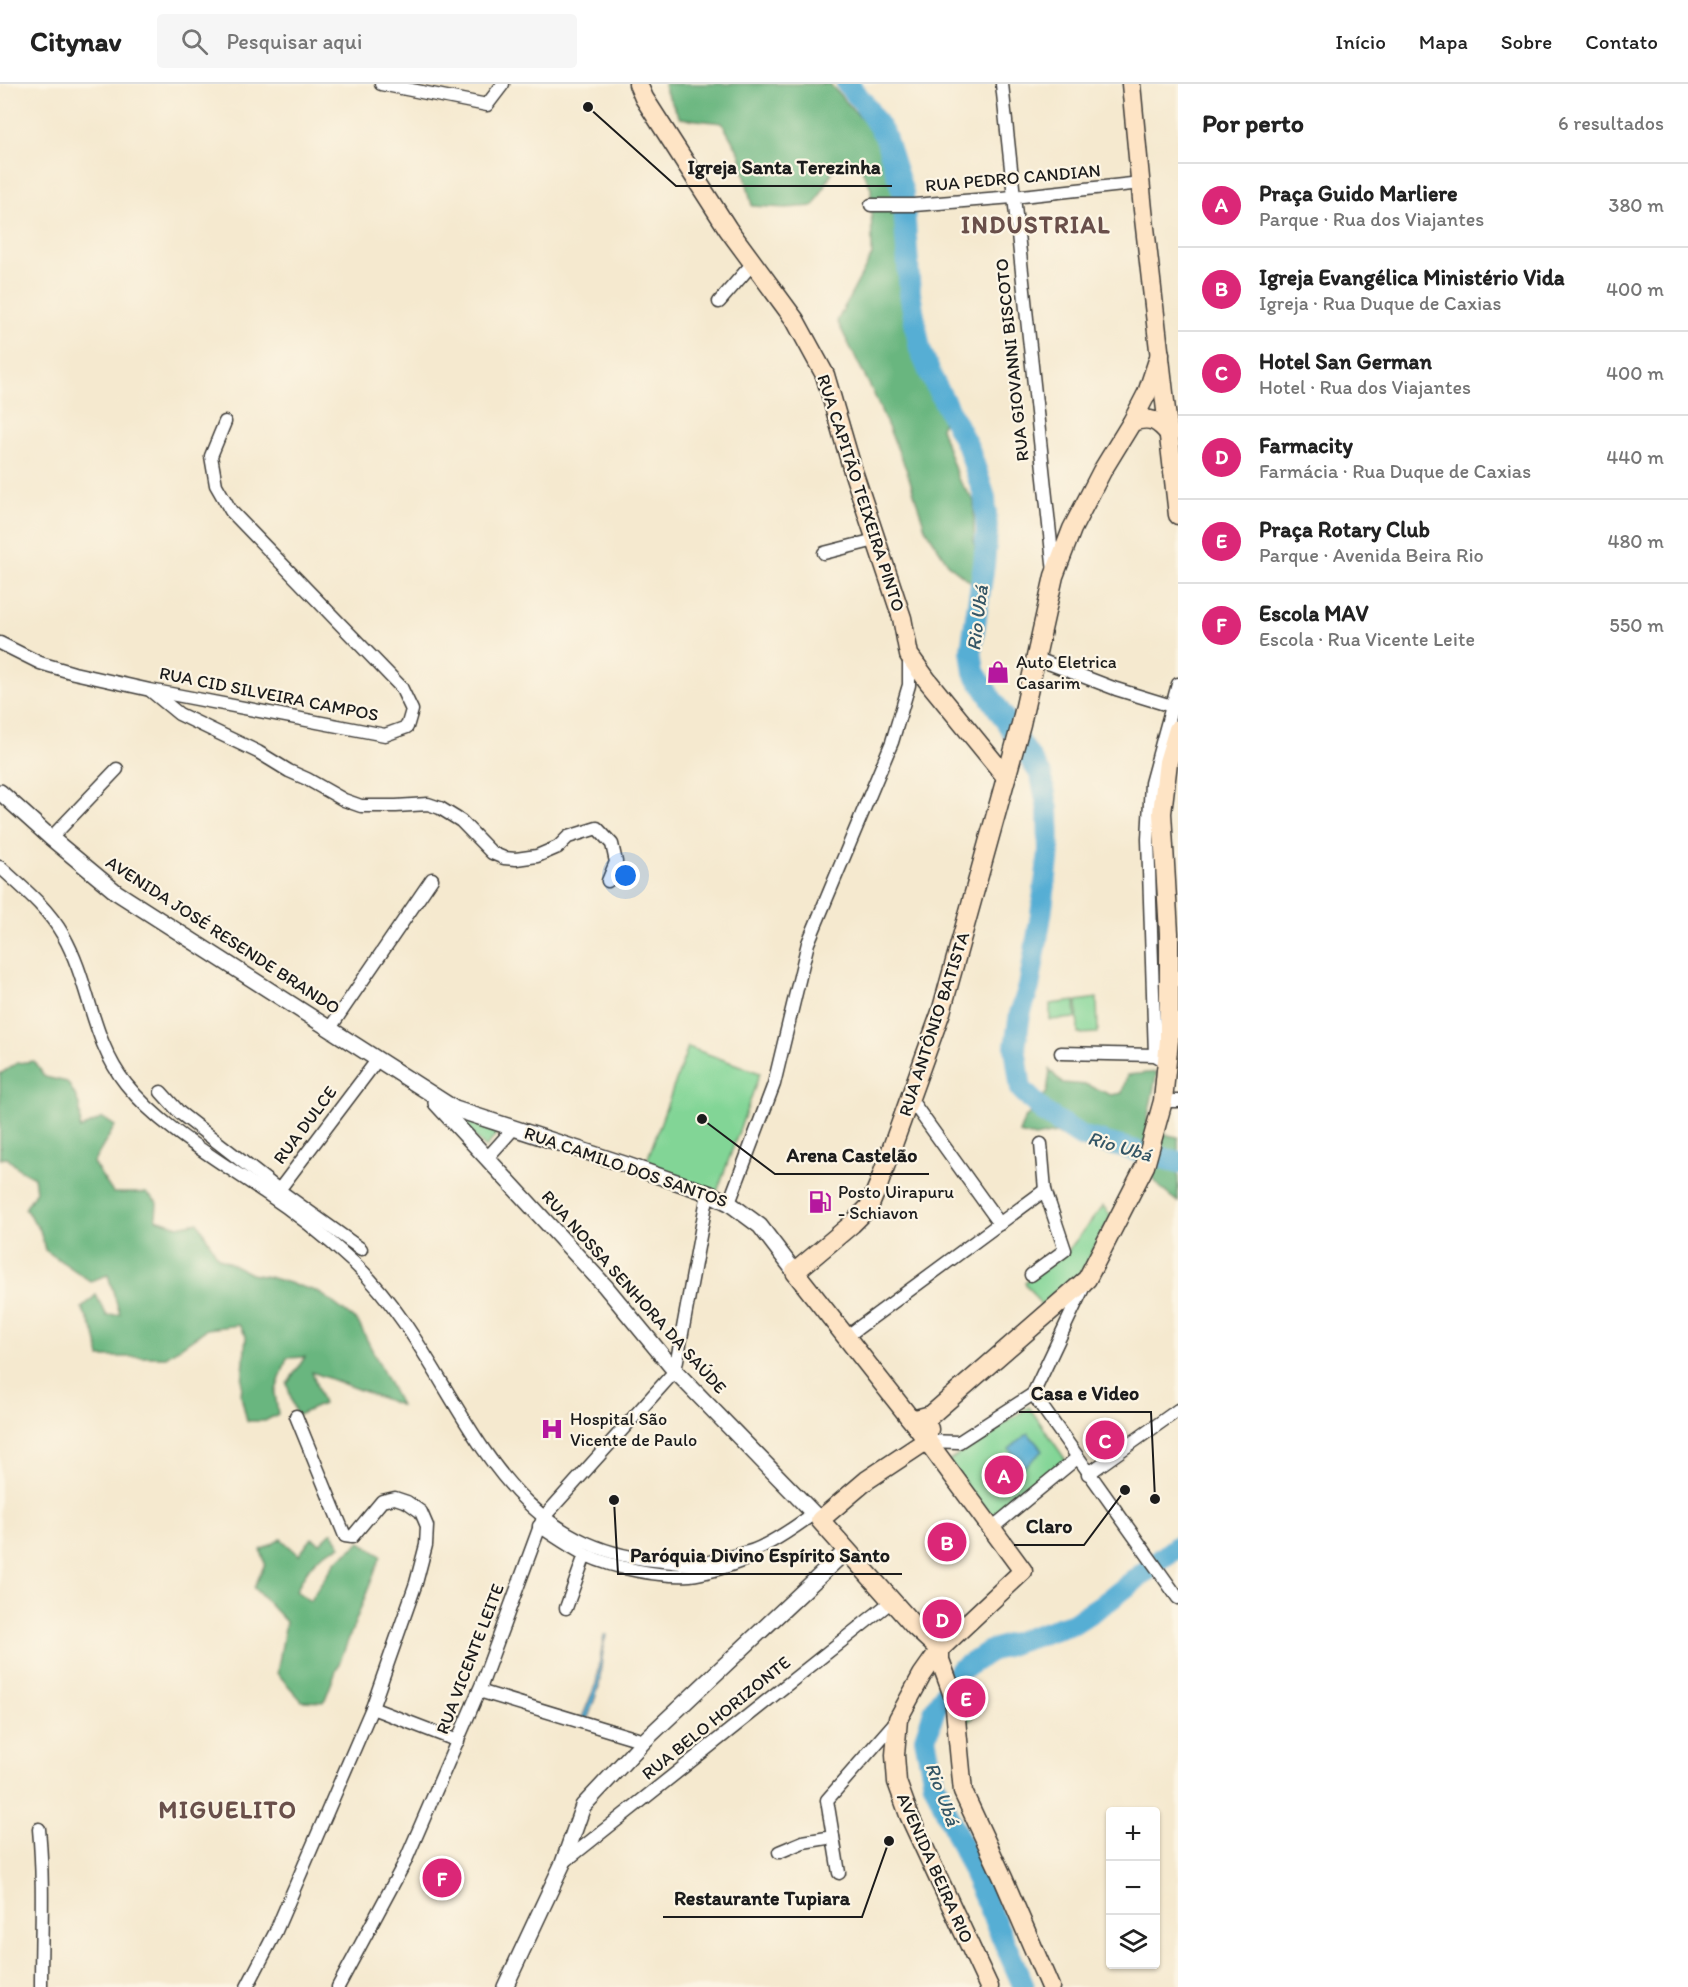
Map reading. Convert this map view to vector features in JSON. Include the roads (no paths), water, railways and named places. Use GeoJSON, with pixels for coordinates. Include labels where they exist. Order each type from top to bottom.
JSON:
{"type":"FeatureCollection","features":[{"type":"Feature","properties":{"kind":"main road","name":"RUA CAPITÃO TEIXEIRA PINTO"},"geometry":{"type":"LineString","coordinates":[[638,84],[644,98],[728,229],[795,320],[825,375],[875,540],[902,618],[909,656],[1008,768]]}},
{"type":"Feature","properties":{"kind":"main road"},"geometry":{"type":"LineString","coordinates":[[1131,84],[1160,354],[1175,460],[1178,515]]}},
{"type":"Feature","properties":{"kind":"main road","name":"RUA ANTÔNIO BATISTA"},"geometry":{"type":"LineString","coordinates":[[795,1272],[869,1207],[911,1100],[941,1012],[1021,724],[1054,576],[1072,529],[1147,393],[1160,354]]}},
{"type":"Feature","properties":{"kind":"main road"},"geometry":{"type":"LineString","coordinates":[[1132,422],[1144,418],[1149,419],[1162,425],[1170,435]]}},
{"type":"Feature","properties":{"kind":"main road"},"geometry":{"type":"LineString","coordinates":[[909,1417],[916,1419],[931,1415],[1087,1279],[1145,1166],[1155,1134],[1170,1101],[1160,1058],[1169,1040],[1174,933],[1162,813],[1168,762],[1178,729]]}},
{"type":"Feature","properties":{"kind":"main road","name":"RUA CAMILO DOS SANTOS"},"geometry":{"type":"LineString","coordinates":[[795,1272],[909,1417],[1023,1571],[946,1645]]}},
{"type":"Feature","properties":{"kind":"main road"},"geometry":{"type":"LineString","coordinates":[[931,1415],[927,1441],[816,1517],[892,1600],[946,1645],[934,1678],[954,1702],[963,1792],[1050,1987]]}},
{"type":"Feature","properties":{"kind":"main road","name":"AVENIDA BEIRA RIO"},"geometry":{"type":"LineString","coordinates":[[934,1678],[898,1719],[895,1755],[897,1782],[909,1815],[989,1987]]}},
{"type":"Feature","properties":{"kind":"street"},"geometry":{"type":"LineString","coordinates":[[381,84],[487,105],[503,84]]}},
{"type":"Feature","properties":{"kind":"street","name":"RUA GIOVANNI BISCOTO"},"geometry":{"type":"LineString","coordinates":[[1002,84],[1012,197],[1054,576]]}},
{"type":"Feature","properties":{"kind":"street","name":"RUA PEDRO CANDIAN"},"geometry":{"type":"LineString","coordinates":[[871,206],[1012,197],[1141,183]]}},
{"type":"Feature","properties":{"kind":"street"},"geometry":{"type":"LineString","coordinates":[[719,302],[753,263]]}},
{"type":"Feature","properties":{"kind":"street","name":"RUA CID SILVEIRA CAMPOS"},"geometry":{"type":"LineString","coordinates":[[0,644],[40,663],[150,690],[385,735],[406,727],[412,710],[401,687],[231,511],[216,485],[211,456],[225,422]]}},
{"type":"Feature","properties":{"kind":"street"},"geometry":{"type":"LineString","coordinates":[[1048,524],[1061,535],[1067,535],[1072,529]]}},
{"type":"Feature","properties":{"kind":"street"},"geometry":{"type":"LineString","coordinates":[[824,553],[875,540]]}},
{"type":"Feature","properties":{"kind":"street"},"geometry":{"type":"LineString","coordinates":[[729,1203],[774,1084],[808,943],[892,742],[909,685],[909,656]]}},
{"type":"Feature","properties":{"kind":"street"},"geometry":{"type":"LineString","coordinates":[[1035,657],[1116,689],[1174,707]]}},
{"type":"Feature","properties":{"kind":"street"},"geometry":{"type":"LineString","coordinates":[[1061,1053],[1160,1058],[1148,839],[1151,783],[1174,707],[1178,684]]}},
{"type":"Feature","properties":{"kind":"street"},"geometry":{"type":"LineString","coordinates":[[150,690],[179,714],[258,752],[289,771],[361,807],[428,804],[441,808],[461,820],[492,853],[504,858],[537,856],[558,847],[568,837],[597,828],[612,844],[616,862],[608,881]]}},
{"type":"Feature","properties":{"kind":"street"},"geometry":{"type":"LineString","coordinates":[[51,838],[117,769]]}},
{"type":"Feature","properties":{"kind":"street","name":"AVENIDA JOSÉ RESENDE BRANDO"},"geometry":{"type":"LineString","coordinates":[[0,792],[116,892],[377,1058]]}},
{"type":"Feature","properties":{"kind":"street"},"geometry":{"type":"LineString","coordinates":[[0,867],[46,909],[63,936],[75,961],[97,1030],[125,1083],[145,1105],[202,1149],[277,1195]]}},
{"type":"Feature","properties":{"kind":"street"},"geometry":{"type":"LineString","coordinates":[[330,1028],[432,879]]}},
{"type":"Feature","properties":{"kind":"street","name":"RUA CAMILO DOS SANTOS"},"geometry":{"type":"LineString","coordinates":[[377,1058],[456,1109],[708,1193],[729,1203],[760,1226],[795,1272]]}},
{"type":"Feature","properties":{"kind":"street","name":"RUA DULCE"},"geometry":{"type":"LineString","coordinates":[[361,1250],[277,1195],[377,1058]]}},
{"type":"Feature","properties":{"kind":"street","name":"RUA NOSSA SENHORA DA SAÚDE"},"geometry":{"type":"LineString","coordinates":[[422,1088],[605,1286],[675,1371],[816,1517]]}},
{"type":"Feature","properties":{"kind":"street"},"geometry":{"type":"LineString","coordinates":[[160,1092],[180,1113],[357,1265],[412,1333],[476,1440],[510,1486],[541,1522],[585,1555],[633,1570],[692,1575],[727,1567],[759,1554],[792,1528]]}},
{"type":"Feature","properties":{"kind":"street"},"geometry":{"type":"LineString","coordinates":[[911,1100],[1000,1224]]}},
{"type":"Feature","properties":{"kind":"street"},"geometry":{"type":"LineString","coordinates":[[487,1158],[514,1128]]}},
{"type":"Feature","properties":{"kind":"street"},"geometry":{"type":"LineString","coordinates":[[1031,1275],[1065,1250],[1045,1190],[1041,1144]]}},
{"type":"Feature","properties":{"kind":"street"},"geometry":{"type":"LineString","coordinates":[[846,1337],[1045,1190]]}},
{"type":"Feature","properties":{"kind":"street"},"geometry":{"type":"LineString","coordinates":[[675,1371],[708,1193]]}},
{"type":"Feature","properties":{"kind":"street"},"geometry":{"type":"LineString","coordinates":[[927,1441],[959,1442],[1033,1394],[1087,1279]]}},
{"type":"Feature","properties":{"kind":"street","name":"RUA VICENTE LEITE"},"geometry":{"type":"LineString","coordinates":[[338,1987],[405,1862],[458,1741],[479,1691],[541,1522],[675,1371]]}},
{"type":"Feature","properties":{"kind":"street"},"geometry":{"type":"LineString","coordinates":[[1033,1394],[1146,1555],[1177,1594]]}},
{"type":"Feature","properties":{"kind":"street"},"geometry":{"type":"LineString","coordinates":[[1088,1474],[1178,1410]]}},
{"type":"Feature","properties":{"kind":"street"},"geometry":{"type":"LineString","coordinates":[[248,1987],[275,1932],[372,1708],[416,1583],[426,1545],[427,1526],[421,1512],[407,1502],[395,1498],[382,1501],[352,1537],[345,1536],[296,1416]]}},
{"type":"Feature","properties":{"kind":"street"},"geometry":{"type":"LineString","coordinates":[[992,1528],[1077,1458]]}},
{"type":"Feature","properties":{"kind":"street"},"geometry":{"type":"LineString","coordinates":[[541,1522],[612,1554],[636,1559],[699,1564],[751,1552],[816,1517]]}},
{"type":"Feature","properties":{"kind":"street"},"geometry":{"type":"LineString","coordinates":[[505,1987],[563,1863],[583,1806],[644,1741],[847,1550]]}},
{"type":"Feature","properties":{"kind":"street"},"geometry":{"type":"LineString","coordinates":[[566,1608],[585,1555]]}},
{"type":"Feature","properties":{"kind":"street","name":"RUA BELO HORIZONTE"},"geometry":{"type":"LineString","coordinates":[[563,1863],[892,1600]]}},
{"type":"Feature","properties":{"kind":"street"},"geometry":{"type":"LineString","coordinates":[[479,1691],[644,1741]]}},
{"type":"Feature","properties":{"kind":"street"},"geometry":{"type":"LineString","coordinates":[[372,1708],[458,1741]]}},
{"type":"Feature","properties":{"kind":"street"},"geometry":{"type":"LineString","coordinates":[[839,1873],[827,1800],[898,1719]]}},
{"type":"Feature","properties":{"kind":"street"},"geometry":{"type":"LineString","coordinates":[[39,1829],[43,1902],[41,1987]]}},
{"type":"Feature","properties":{"kind":"street"},"geometry":{"type":"LineString","coordinates":[[779,1852],[803,1842],[833,1837]]}},
{"type":"Feature","properties":{"kind":"water"},"geometry":{"type":"Polygon","coordinates":[[[1028,1433],[1043,1451],[1024,1467],[1009,1449],[1028,1433]]]}},
{"type":"Feature","properties":{"kind":"water"},"geometry":{"type":"Polygon","coordinates":[[[604,1635],[607,1635],[604,1642],[599,1687],[588,1718],[581,1720],[596,1684],[604,1635]]]}},
{"type":"Feature","properties":{"kind":"waterway","name":"Rio Ubá"},"geometry":{"type":"LineString","coordinates":[[847,84],[863,102],[885,136],[903,193],[910,294],[920,349],[932,378],[969,449],[985,498],[987,531],[984,564],[971,650],[974,672],[1041,775],[1048,810],[1049,853],[1041,915],[1029,987],[1020,1014],[1015,1047],[1021,1089],[1045,1113],[1081,1136],[1178,1162]]}},
{"type":"Feature","properties":{"kind":"waterway","name":"Rio Ubá"},"geometry":{"type":"LineString","coordinates":[[1024,1987],[934,1783],[925,1738],[935,1709],[959,1671],[990,1651],[1074,1623],[1108,1601],[1178,1546]]}},
{"type":"Feature","properties":{"kind":"place","name":"Igreja Santa Terezinha"},"geometry":{"type":"Point","coordinates":[588,107]}},
{"type":"Feature","properties":{"kind":"place","name":"Auto Eletrica Casarim"},"geometry":{"type":"Point","coordinates":[998,672]}},
{"type":"Feature","properties":{"kind":"place","name":"Arena Castelão"},"geometry":{"type":"Point","coordinates":[702,1119]}},
{"type":"Feature","properties":{"kind":"place","name":"Posto Uirapuru - Schiavon"},"geometry":{"type":"Point","coordinates":[820,1202]}},
{"type":"Feature","properties":{"kind":"place","name":"Hospital São Vicente de Paulo"},"geometry":{"type":"Point","coordinates":[552,1429]}},
{"type":"Feature","properties":{"kind":"place","name":"Hotel San German"},"geometry":{"type":"Point","coordinates":[1105,1440]}},
{"type":"Feature","properties":{"kind":"place","name":"Praça Guido Marliere"},"geometry":{"type":"Point","coordinates":[1004,1475]}},
{"type":"Feature","properties":{"kind":"place","name":"Claro"},"geometry":{"type":"Point","coordinates":[1125,1490]}},
{"type":"Feature","properties":{"kind":"place","name":"Casa e Video"},"geometry":{"type":"Point","coordinates":[1155,1499]}},
{"type":"Feature","properties":{"kind":"place","name":"Paróquia Divino Espírito Santo"},"geometry":{"type":"Point","coordinates":[614,1500]}},
{"type":"Feature","properties":{"kind":"place","name":"Igreja Evangélica Ministério Vida"},"geometry":{"type":"Point","coordinates":[947,1542]}},
{"type":"Feature","properties":{"kind":"place","name":"Farmacity"},"geometry":{"type":"Point","coordinates":[942,1619]}},
{"type":"Feature","properties":{"kind":"place","name":"Praça Rotary Club"},"geometry":{"type":"Point","coordinates":[966,1698]}},
{"type":"Feature","properties":{"kind":"place","name":"Restaurante Tupiara"},"geometry":{"type":"Point","coordinates":[889,1841]}},
{"type":"Feature","properties":{"kind":"place","name":"Escola MAV"},"geometry":{"type":"Point","coordinates":[442,1878]}},
{"type":"Feature","properties":{"kind":"district","name":"INDUSTRIAL"},"geometry":{"type":"Point","coordinates":[1036,224]}},
{"type":"Feature","properties":{"kind":"district","name":"MIGUELITO"},"geometry":{"type":"Point","coordinates":[228,1809]}}]}
